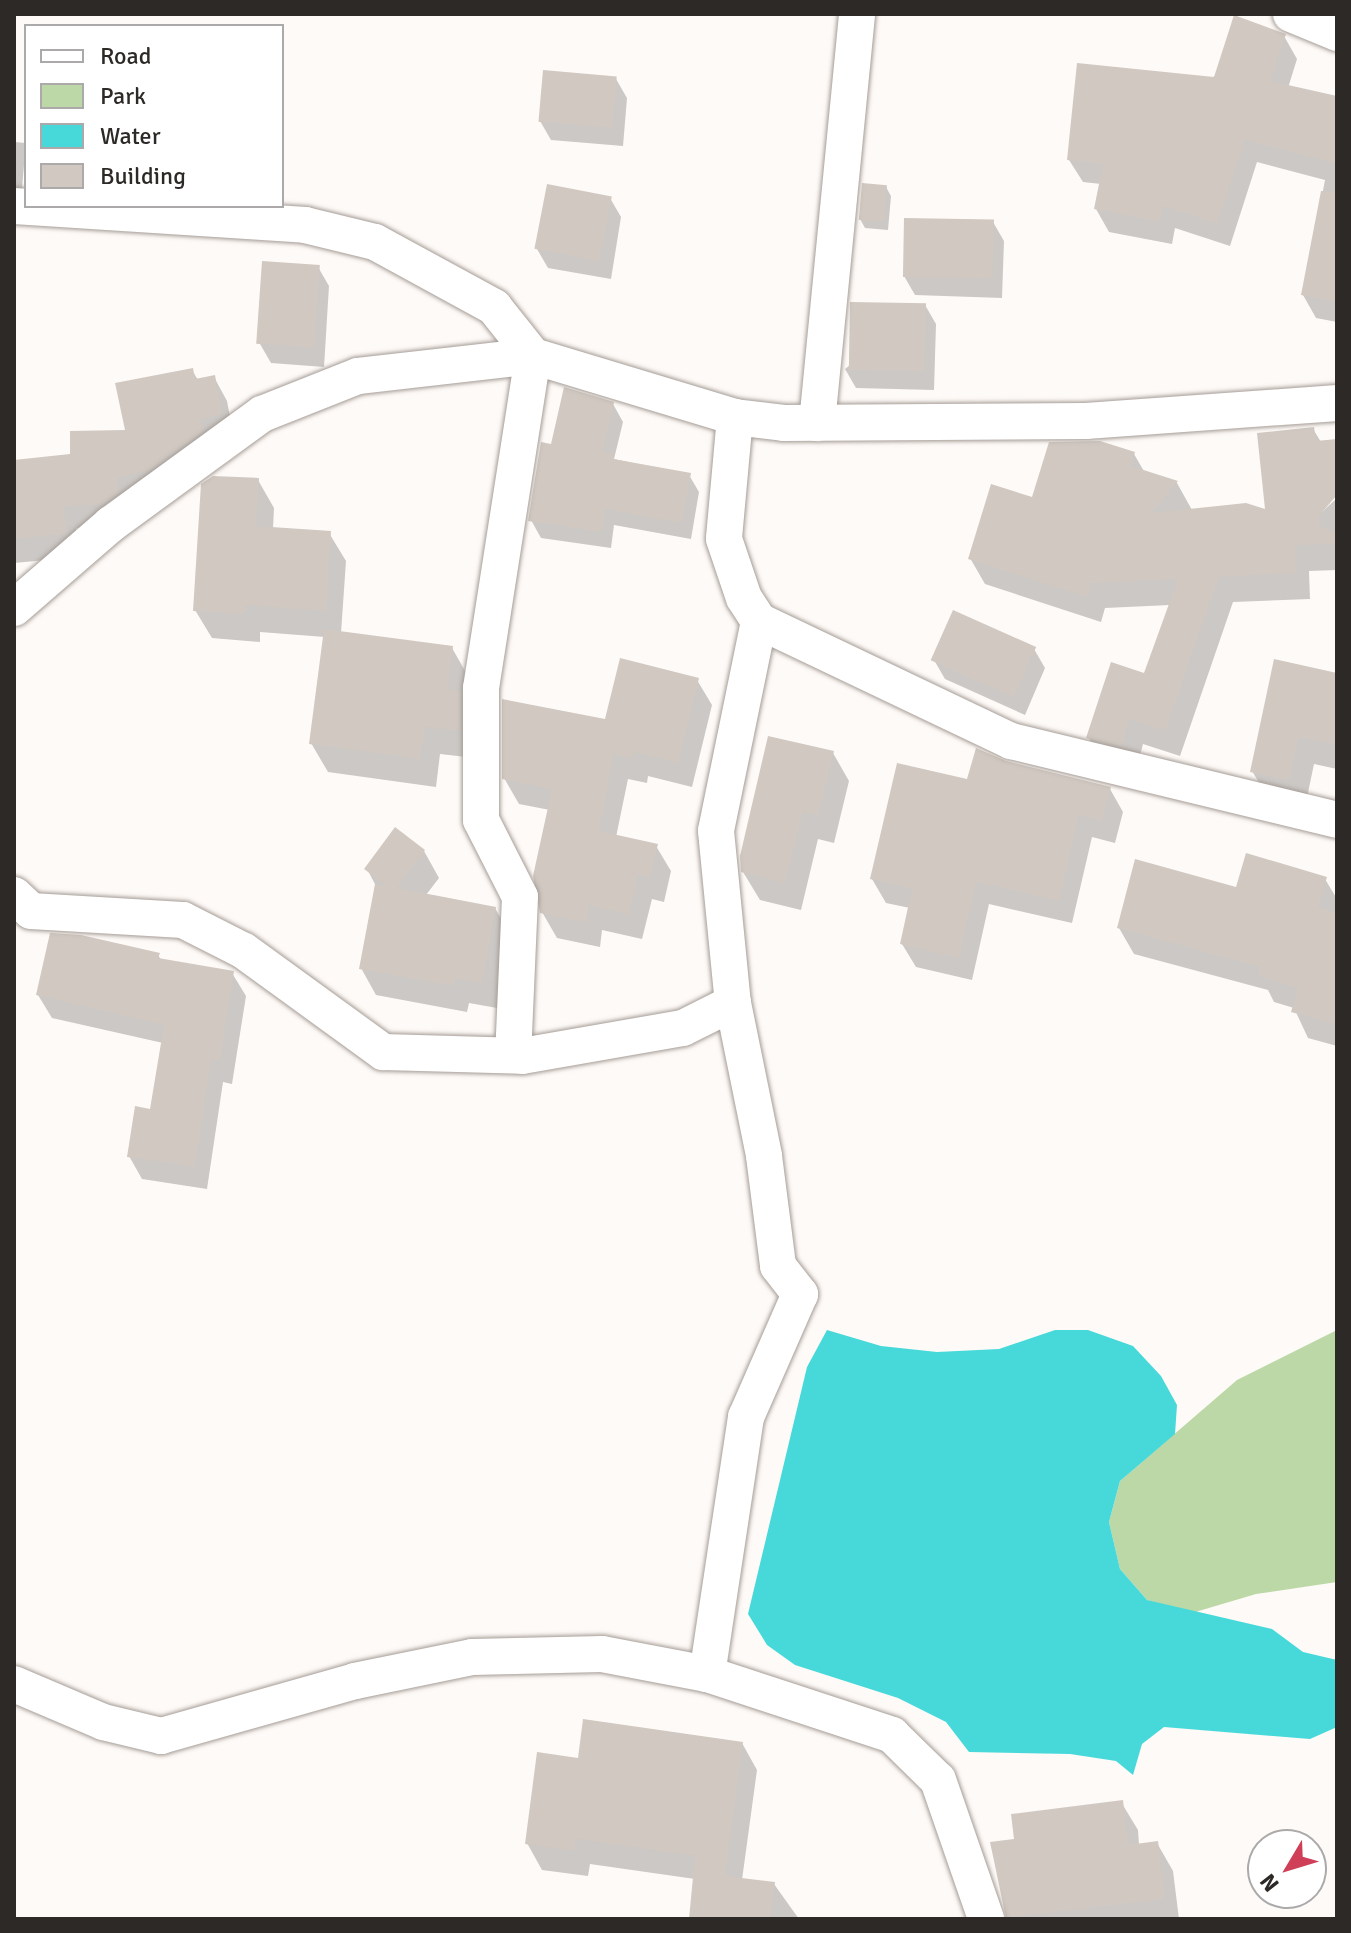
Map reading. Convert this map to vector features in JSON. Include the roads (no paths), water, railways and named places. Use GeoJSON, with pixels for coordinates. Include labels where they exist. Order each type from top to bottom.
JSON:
{"type":"FeatureCollection","features":[{"type":"Feature","properties":{"kind":"street"},"geometry":{"type":"LineString","coordinates":[[817,423],[857,14]]}},
{"type":"Feature","properties":{"kind":"street"},"geometry":{"type":"LineString","coordinates":[[1291,14],[1337,33]]}},
{"type":"Feature","properties":{"kind":"street"},"geometry":{"type":"LineString","coordinates":[[45,208],[305,225],[375,242],[494,307],[533,356],[481,688],[481,820],[520,897],[513,1055]]}},
{"type":"Feature","properties":{"kind":"street"},"geometry":{"type":"LineString","coordinates":[[14,608],[111,524],[262,414],[358,376],[533,356],[735,417],[817,423],[1086,421],[1337,403]]}},
{"type":"Feature","properties":{"kind":"street"},"geometry":{"type":"LineString","coordinates":[[735,417],[724,539],[744,598],[759,621],[1011,741],[1337,820]]}},
{"type":"Feature","properties":{"kind":"street"},"geometry":{"type":"LineString","coordinates":[[707,1674],[746,1417],[800,1294],[778,1266],[764,1156],[733,1003],[716,831],[759,621]]}},
{"type":"Feature","properties":{"kind":"street"},"geometry":{"type":"LineString","coordinates":[[14,895],[31,911],[183,920],[244,951],[383,1052],[513,1055],[683,1028],[733,1003]]}},
{"type":"Feature","properties":{"kind":"street"},"geometry":{"type":"LineString","coordinates":[[14,1684],[103,1722],[161,1736],[355,1681],[472,1657],[602,1654],[707,1674],[892,1735],[938,1780],[986,1919]]}},
{"type":"Feature","properties":{"kind":"water"},"geometry":{"type":"Polygon","coordinates":[[[827,1330],[881,1346],[937,1352],[999,1349],[1055,1330],[1088,1330],[1133,1346],[1161,1376],[1177,1405],[1175,1434],[1120,1481],[1109,1522],[1120,1569],[1147,1600],[1272,1629],[1303,1652],[1337,1660],[1337,1727],[1310,1739],[1164,1727],[1142,1744],[1133,1775],[1116,1761],[1070,1754],[969,1752],[946,1722],[898,1698],[795,1665],[767,1645],[748,1614],[807,1367],[827,1330]]]}}]}
